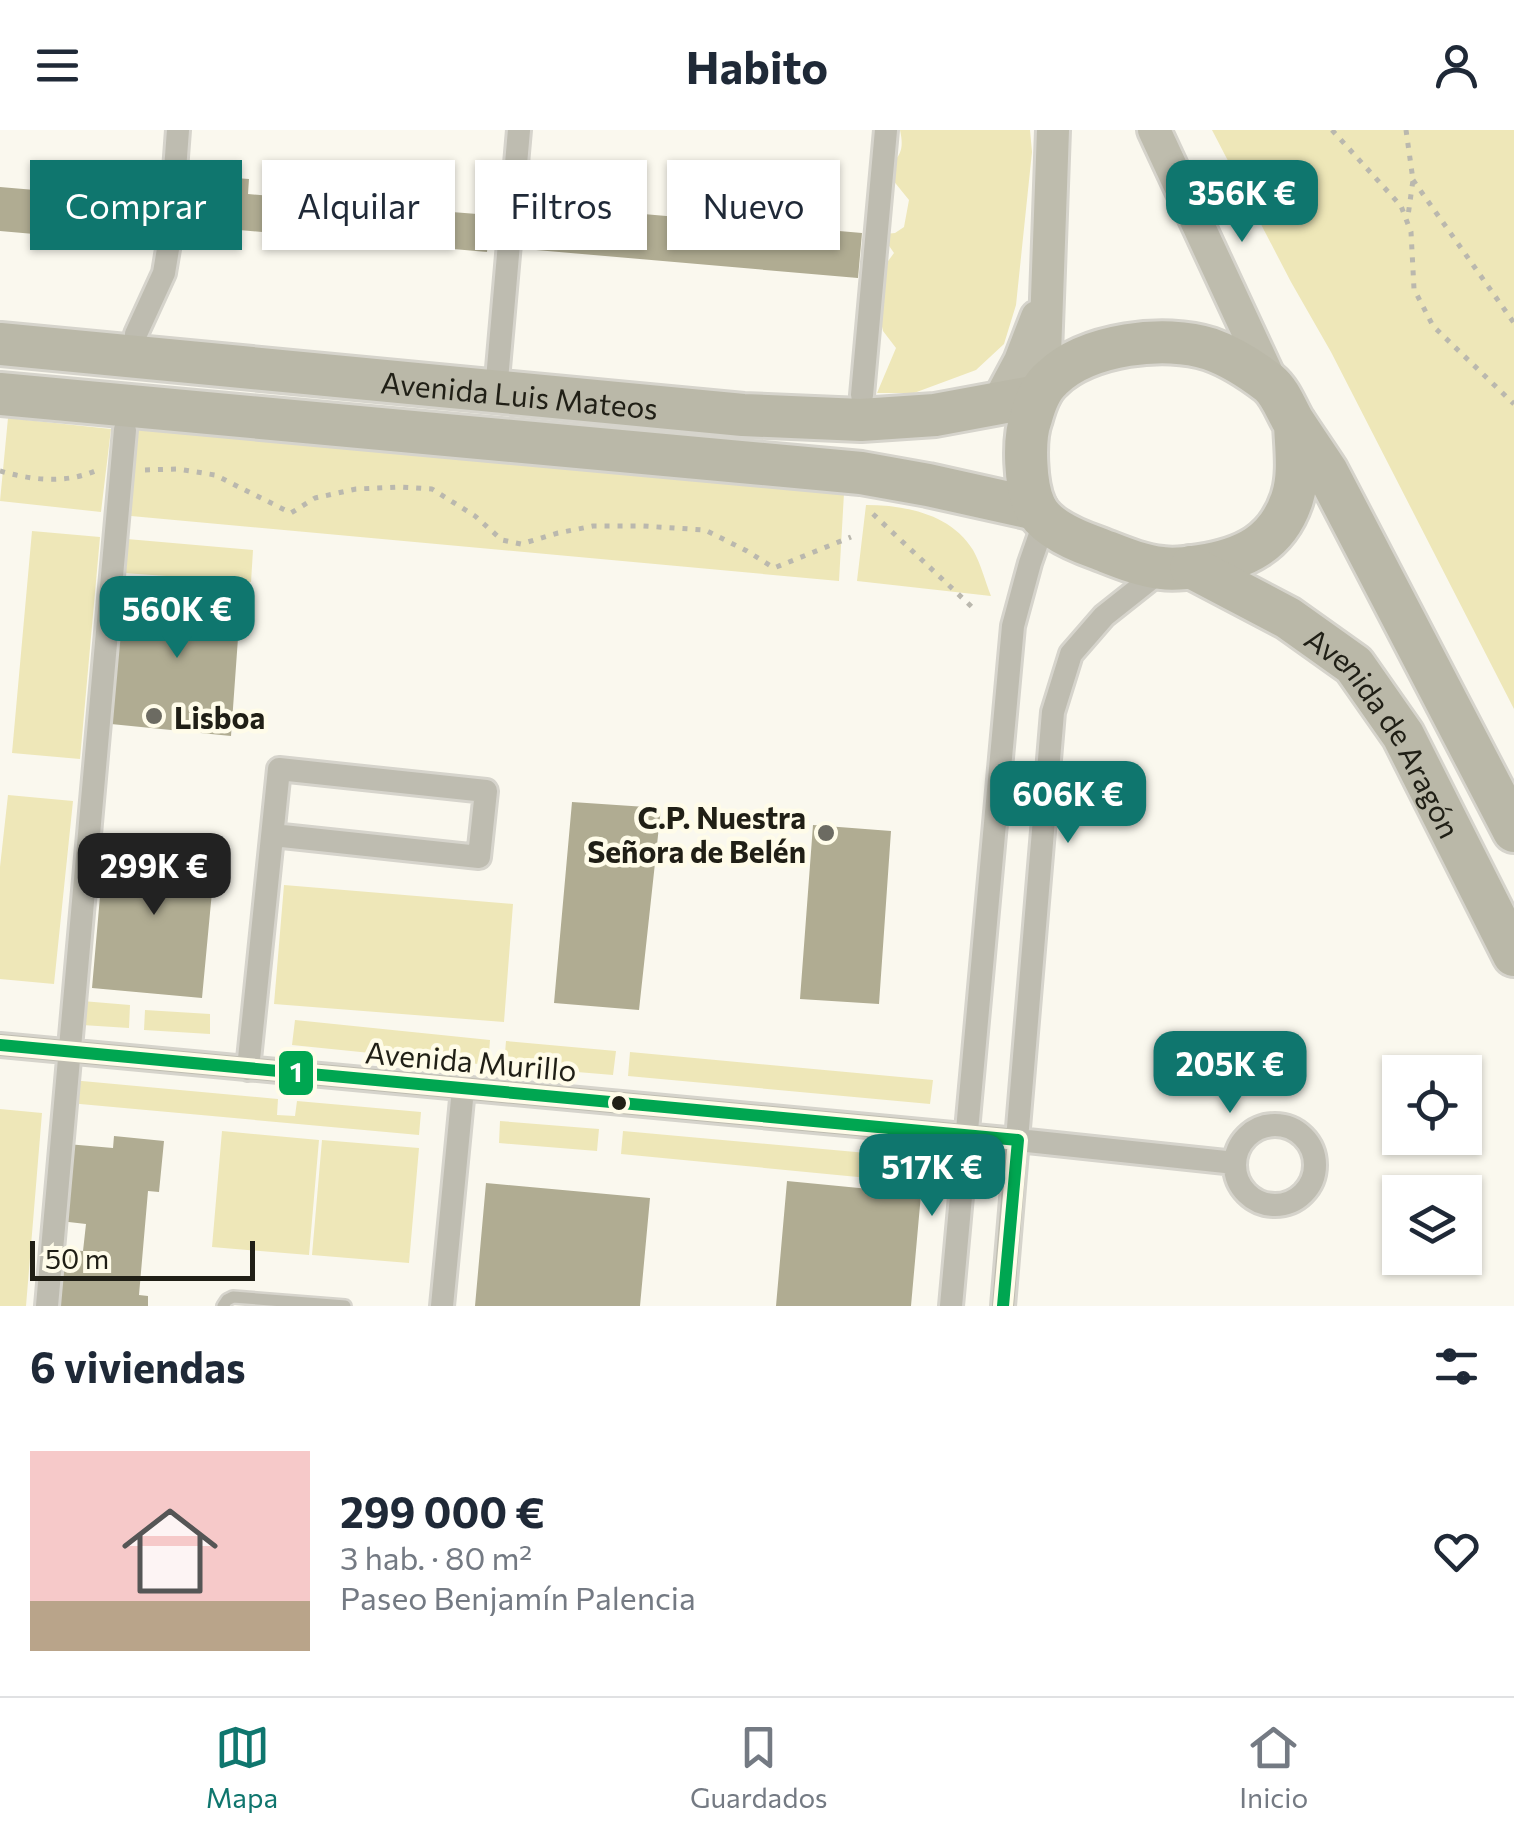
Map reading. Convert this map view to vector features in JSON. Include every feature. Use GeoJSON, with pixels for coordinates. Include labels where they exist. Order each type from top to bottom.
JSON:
{"type":"FeatureCollection","features":[{"type":"Feature","properties":{"kind":"highway"},"geometry":{"type":"LineString","coordinates":[[1143,342],[1210,349],[1274,386],[1295,424],[1297,471],[1293,497],[1282,522],[1248,554],[1177,568],[1125,559],[1078,541],[1041,515],[1027,466],[1028,424],[1044,387],[1070,364],[1143,342]]}},
{"type":"Feature","properties":{"kind":"highway","name":"Avenida Luis Mateos"},"geometry":{"type":"LineString","coordinates":[[0,344],[744,415],[861,420],[935,415],[996,404],[1044,387]]}},
{"type":"Feature","properties":{"kind":"highway","name":"Avenida Luis Mateos"},"geometry":{"type":"LineString","coordinates":[[0,394],[861,473],[928,484],[1041,515]]}},
{"type":"Feature","properties":{"kind":"highway","name":"Avenida de Aragón"},"geometry":{"type":"LineString","coordinates":[[1295,424],[1327,472],[1514,831]]}},
{"type":"Feature","properties":{"kind":"highway","name":"Avenida de Aragón"},"geometry":{"type":"LineString","coordinates":[[1177,568],[1288,618],[1354,666],[1403,735],[1514,955]]}},
{"type":"Feature","properties":{"kind":"street"},"geometry":{"type":"LineString","coordinates":[[136,334],[164,273],[178,130]]}},
{"type":"Feature","properties":{"kind":"street"},"geometry":{"type":"LineString","coordinates":[[496,391],[520,130]]}},
{"type":"Feature","properties":{"kind":"street"},"geometry":{"type":"LineString","coordinates":[[862,395],[886,130]]}},
{"type":"Feature","properties":{"kind":"street"},"geometry":{"type":"LineString","coordinates":[[1044,387],[1053,130]]}},
{"type":"Feature","properties":{"kind":"street"},"geometry":{"type":"LineString","coordinates":[[1154,130],[1274,386]]}},
{"type":"Feature","properties":{"kind":"street"},"geometry":{"type":"LineString","coordinates":[[996,404],[1030,338],[1048,280]]}},
{"type":"Feature","properties":{"kind":"street"},"geometry":{"type":"LineString","coordinates":[[47,1306],[125,430]]}},
{"type":"Feature","properties":{"kind":"street"},"geometry":{"type":"LineString","coordinates":[[950,1306],[1013,626],[1041,515]]}},
{"type":"Feature","properties":{"kind":"street"},"geometry":{"type":"LineString","coordinates":[[1003,1306],[1053,712],[1071,654],[1112,609],[1177,568]]}},
{"type":"Feature","properties":{"kind":"street"},"geometry":{"type":"LineString","coordinates":[[248,1069],[272,836],[279,769],[486,790],[479,857],[272,836]]}},
{"type":"Feature","properties":{"kind":"street","name":"Avenida Murillo"},"geometry":{"type":"LineString","coordinates":[[0,1046],[1235,1163]]}},
{"type":"Feature","properties":{"kind":"street"},"geometry":{"type":"LineString","coordinates":[[442,1306],[463,1089]]}},
{"type":"Feature","properties":{"kind":"lane"},"geometry":{"type":"LineString","coordinates":[[223,1306],[233,1297],[345,1306]]}},
{"type":"Feature","properties":{"kind":"path"},"geometry":{"type":"LineString","coordinates":[[1332,130],[1401,206],[1411,232],[1414,289],[1433,326],[1514,404]]}},
{"type":"Feature","properties":{"kind":"path"},"geometry":{"type":"LineString","coordinates":[[1406,130],[1413,180],[1407,221]]}},
{"type":"Feature","properties":{"kind":"path"},"geometry":{"type":"LineString","coordinates":[[1413,180],[1514,323]]}},
{"type":"Feature","properties":{"kind":"path"},"geometry":{"type":"LineString","coordinates":[[0,471],[63,480],[80,478],[106,466],[136,470],[178,468],[214,475],[291,513],[315,498],[356,489],[432,489],[475,516],[502,540],[522,544],[593,526],[704,530],[774,568],[852,537]]}},
{"type":"Feature","properties":{"kind":"path"},"geometry":{"type":"LineString","coordinates":[[871,512],[973,608]]}},
{"type":"Feature","properties":{"kind":"shaded area"},"geometry":{"type":"Polygon","coordinates":[[[900,130],[1030,130],[1032,152],[1016,305],[1004,344],[976,370],[914,393],[877,393],[896,348],[883,331],[878,309],[880,272],[894,253],[885,234],[904,227],[909,200],[892,179],[892,163],[901,148],[900,130]]]}},
{"type":"Feature","properties":{"kind":"shaded area"},"geometry":{"type":"Polygon","coordinates":[[[1212,130],[1514,130],[1514,709],[1331,352],[1212,130]]]}},
{"type":"Feature","properties":{"kind":"shaded area"},"geometry":{"type":"Polygon","coordinates":[[[8,418],[111,429],[101,512],[0,501],[8,418]]]}},
{"type":"Feature","properties":{"kind":"shaded area"},"geometry":{"type":"Polygon","coordinates":[[[138,428],[844,493],[839,581],[131,516],[138,428]]]}},
{"type":"Feature","properties":{"kind":"shaded area"},"geometry":{"type":"Polygon","coordinates":[[[866,505],[926,514],[952,528],[973,550],[991,596],[857,581],[866,505]]]}},
{"type":"Feature","properties":{"kind":"shaded area"},"geometry":{"type":"Polygon","coordinates":[[[32,531],[100,537],[80,759],[12,753],[32,531]]]}},
{"type":"Feature","properties":{"kind":"shaded area"},"geometry":{"type":"Polygon","coordinates":[[[127,539],[253,550],[251,582],[124,573],[127,539]]]}},
{"type":"Feature","properties":{"kind":"shaded area"},"geometry":{"type":"Polygon","coordinates":[[[8,795],[73,801],[54,984],[0,979],[0,867],[8,795]]]}},
{"type":"Feature","properties":{"kind":"shaded area"},"geometry":{"type":"Polygon","coordinates":[[[284,885],[513,904],[504,1022],[274,1004],[284,885]]]}},
{"type":"Feature","properties":{"kind":"shaded area"},"geometry":{"type":"Polygon","coordinates":[[[82,1001],[130,1005],[129,1028],[82,1025],[82,1001]]]}},
{"type":"Feature","properties":{"kind":"shaded area"},"geometry":{"type":"Polygon","coordinates":[[[145,1010],[210,1014],[210,1034],[144,1030],[145,1010]]]}},
{"type":"Feature","properties":{"kind":"shaded area"},"geometry":{"type":"Polygon","coordinates":[[[295,1020],[490,1040],[488,1065],[292,1045],[295,1020]]]}},
{"type":"Feature","properties":{"kind":"shaded area"},"geometry":{"type":"Polygon","coordinates":[[[506,1041],[616,1051],[613,1075],[504,1066],[506,1041]]]}},
{"type":"Feature","properties":{"kind":"shaded area"},"geometry":{"type":"Polygon","coordinates":[[[630,1052],[933,1080],[930,1104],[628,1076],[630,1052]]]}},
{"type":"Feature","properties":{"kind":"shaded area"},"geometry":{"type":"Polygon","coordinates":[[[71,1080],[278,1099],[277,1115],[295,1116],[297,1101],[421,1112],[419,1135],[69,1103],[71,1080]]]}},
{"type":"Feature","properties":{"kind":"shaded area"},"geometry":{"type":"Polygon","coordinates":[[[0,1109],[42,1113],[26,1306],[0,1306],[0,1109]]]}},
{"type":"Feature","properties":{"kind":"shaded area"},"geometry":{"type":"Polygon","coordinates":[[[500,1121],[599,1129],[597,1151],[499,1143],[500,1121]]]}},
{"type":"Feature","properties":{"kind":"shaded area"},"geometry":{"type":"Polygon","coordinates":[[[222,1131],[319,1140],[309,1255],[212,1247],[222,1131]]]}},
{"type":"Feature","properties":{"kind":"shaded area"},"geometry":{"type":"Polygon","coordinates":[[[623,1131],[922,1158],[920,1183],[621,1154],[623,1131]]]}},
{"type":"Feature","properties":{"kind":"shaded area"},"geometry":{"type":"Polygon","coordinates":[[[322,1140],[419,1148],[409,1263],[312,1255],[322,1140]]]}},
{"type":"Feature","properties":{"kind":"building"},"geometry":{"type":"Polygon","coordinates":[[[242,178],[249,179],[248,194],[262,195],[262,232],[242,230],[242,178]]]}},
{"type":"Feature","properties":{"kind":"building"},"geometry":{"type":"Polygon","coordinates":[[[0,187],[30,190],[30,234],[0,231],[0,187]]]}},
{"type":"Feature","properties":{"kind":"building"},"geometry":{"type":"Polygon","coordinates":[[[455,212],[475,214],[475,250],[487,252],[455,249],[455,212]]]}},
{"type":"Feature","properties":{"kind":"building"},"geometry":{"type":"Polygon","coordinates":[[[647,214],[667,216],[667,250],[840,250],[840,231],[862,233],[858,278],[536,250],[647,250],[647,214]]]}},
{"type":"Feature","properties":{"kind":"building"},"geometry":{"type":"Polygon","coordinates":[[[123,586],[241,596],[231,736],[111,724],[123,586]]]}},
{"type":"Feature","properties":{"kind":"building"},"geometry":{"type":"Polygon","coordinates":[[[572,802],[661,808],[639,1010],[554,1003],[572,802]]]}},
{"type":"Feature","properties":{"kind":"building"},"geometry":{"type":"Polygon","coordinates":[[[813,825],[891,831],[879,1004],[800,999],[813,825]]]}},
{"type":"Feature","properties":{"kind":"building"},"geometry":{"type":"Polygon","coordinates":[[[105,839],[216,849],[202,998],[92,988],[105,839]]]}},
{"type":"Feature","properties":{"kind":"building"},"geometry":{"type":"Polygon","coordinates":[[[114,1136],[164,1141],[159,1192],[148,1191],[139,1295],[148,1296],[148,1306],[53,1306],[58,1249],[83,1251],[86,1224],[60,1221],[67,1144],[113,1148],[114,1136]]]}},
{"type":"Feature","properties":{"kind":"building"},"geometry":{"type":"Polygon","coordinates":[[[787,1181],[921,1194],[911,1306],[776,1306],[787,1181]]]}},
{"type":"Feature","properties":{"kind":"building"},"geometry":{"type":"Polygon","coordinates":[[[486,1183],[650,1198],[640,1306],[475,1306],[486,1183]]]}},
{"type":"Feature","properties":{"kind":"transit line","name":"1"},"geometry":{"type":"LineString","coordinates":[[0,1045],[1018,1140],[1003,1306]]}},
{"type":"Feature","properties":{"kind":"place","name":"Lisboa"},"geometry":{"type":"Point","coordinates":[154,716]}},
{"type":"Feature","properties":{"kind":"place","name":"C.P. Nuestra Señora de Belén"},"geometry":{"type":"Point","coordinates":[826,833]}}]}
